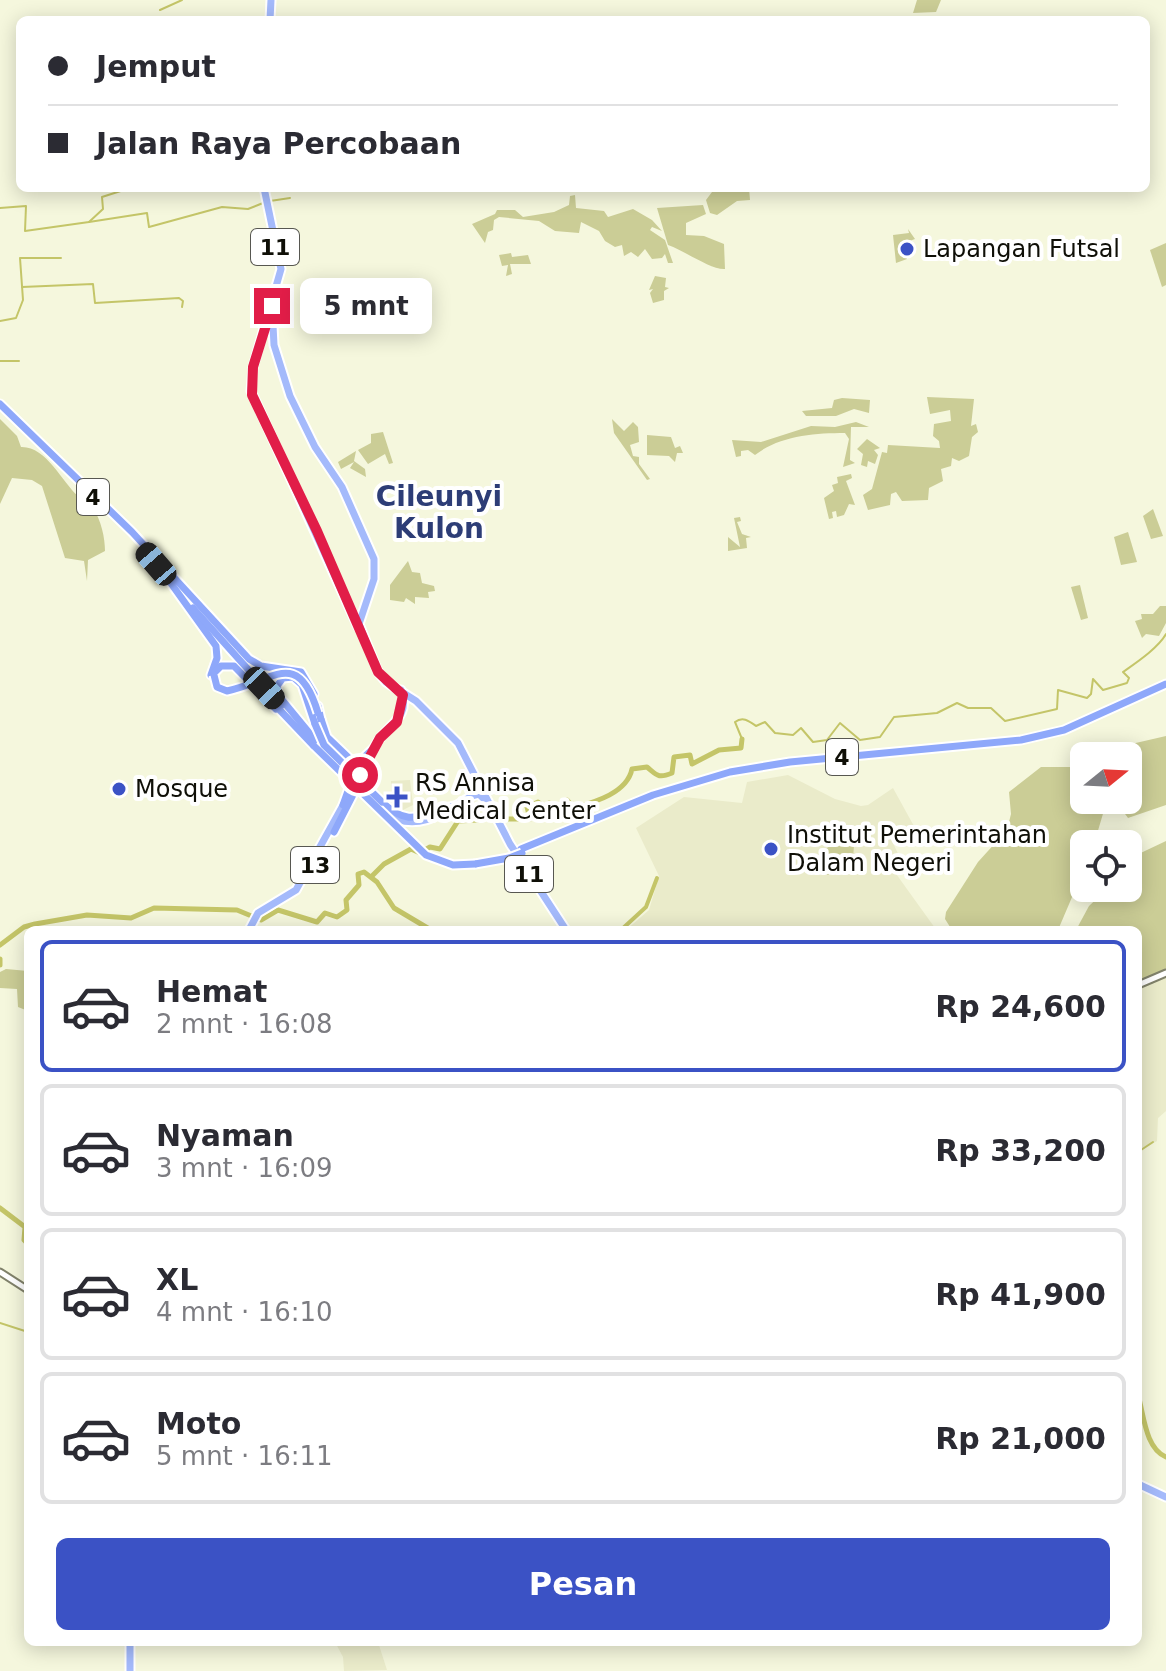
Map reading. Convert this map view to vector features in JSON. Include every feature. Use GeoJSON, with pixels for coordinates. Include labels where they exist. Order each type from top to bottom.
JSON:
{"type":"FeatureCollection","features":[{"type":"Feature","properties":{"kind":"highway","name":"11"},"geometry":{"type":"LineString","coordinates":[[265,192],[281,264],[268,329],[253,367],[252,395],[317,531],[380,675],[412,698],[458,743],[513,854],[562,926]]}},
{"type":"Feature","properties":{"kind":"highway","name":"11"},"geometry":{"type":"LineString","coordinates":[[268,329],[294,406],[344,491],[374,559],[374,579],[357,620]]}},
{"type":"Feature","properties":{"kind":"highway","name":"4"},"geometry":{"type":"LineString","coordinates":[[0,406],[88,488],[168,574],[276,705]]}},
{"type":"Feature","properties":{"kind":"highway","name":"4"},"geometry":{"type":"LineString","coordinates":[[0,406],[144,551],[276,705],[429,851],[455,861],[475,862],[509,856],[654,797],[731,775],[791,765],[1022,743],[1064,733],[1166,686]]}},
{"type":"Feature","properties":{"kind":"highway"},"geometry":{"type":"LineString","coordinates":[[168,574],[252,661],[301,672],[311,686],[318,722],[325,734],[358,773],[360,785],[388,815],[409,822],[424,822],[471,796],[478,789],[475,777]]}},
{"type":"Feature","properties":{"kind":"highway"},"geometry":{"type":"LineString","coordinates":[[177,593],[216,646],[217,658],[212,675],[215,689],[228,694],[294,675],[302,681],[310,704]]}},
{"type":"Feature","properties":{"kind":"highway"},"geometry":{"type":"LineString","coordinates":[[212,675],[221,666],[234,666],[276,705]]}},
{"type":"Feature","properties":{"kind":"highway"},"geometry":{"type":"LineString","coordinates":[[212,675],[217,687],[227,691],[295,672],[305,681],[324,745],[382,802],[397,814],[414,818],[455,806]]}},
{"type":"Feature","properties":{"kind":"highway"},"geometry":{"type":"LineString","coordinates":[[317,746],[280,698],[278,683],[286,677],[296,678],[326,743],[347,760],[364,762]]}},
{"type":"Feature","properties":{"kind":"highway","name":"11"},"geometry":{"type":"LineString","coordinates":[[396,686],[403,702]]}},
{"type":"Feature","properties":{"kind":"highway"},"geometry":{"type":"LineString","coordinates":[[358,773],[375,747],[396,725],[403,702],[412,698]]}},
{"type":"Feature","properties":{"kind":"highway"},"geometry":{"type":"LineString","coordinates":[[343,805],[353,778],[347,760]]}},
{"type":"Feature","properties":{"kind":"highway","name":"13"},"geometry":{"type":"LineString","coordinates":[[258,917],[296,890],[358,773]]}},
{"type":"Feature","properties":{"kind":"highway"},"geometry":{"type":"LineString","coordinates":[[334,832],[357,787]]}},
{"type":"Feature","properties":{"kind":"highway","name":"13"},"geometry":{"type":"LineString","coordinates":[[258,917],[297,895],[355,799],[363,796],[371,799]]}},
{"type":"Feature","properties":{"kind":"highway","name":"11"},"geometry":{"type":"LineString","coordinates":[[471,796],[482,796],[494,815]]}},
{"type":"Feature","properties":{"kind":"highway"},"geometry":{"type":"LineString","coordinates":[[253,926],[258,917]]}},
{"type":"Feature","properties":{"kind":"highway"},"geometry":{"type":"LineString","coordinates":[[1142,1486],[1166,1497]]}},
{"type":"Feature","properties":{"kind":"highway"},"geometry":{"type":"LineString","coordinates":[[132,1646],[132,1671]]}},
{"type":"Feature","properties":{"kind":"main road"},"geometry":{"type":"LineString","coordinates":[[1142,983],[1166,973]]}},
{"type":"Feature","properties":{"kind":"main road"},"geometry":{"type":"LineString","coordinates":[[0,1272],[24,1287]]}},
{"type":"Feature","properties":{"kind":"shaded area","name":"Institut Pemerintahan Dalam Negeri"},"geometry":{"type":"Polygon","coordinates":[[[788,775],[835,799],[861,806],[868,805],[893,788],[915,828],[893,843],[902,862],[894,871],[934,926],[631,926],[649,910],[659,876],[636,828],[684,797],[742,803],[747,782],[788,775]]]}},
{"type":"Feature","properties":{"kind":"shaded area","name":"RS Annisa Medical Center"},"geometry":{"type":"Polygon","coordinates":[[[410,780],[413,805],[399,812],[381,799],[391,794],[391,781],[410,780]]]}},
{"type":"Feature","properties":{"kind":"shaded area"},"geometry":{"type":"Polygon","coordinates":[[[1166,976],[1166,1111],[1158,1118],[1157,1141],[1142,1150],[1142,985],[1166,976]]]}},
{"type":"Feature","properties":{"kind":"shaded area"},"geometry":{"type":"Polygon","coordinates":[[[337,1646],[379,1646],[387,1670],[344,1671],[343,1657],[337,1646]]]}},
{"type":"Feature","properties":{"kind":"green space"},"geometry":{"type":"Polygon","coordinates":[[[917,0],[941,0],[936,12],[913,13],[917,0]]]}},
{"type":"Feature","properties":{"kind":"green space"},"geometry":{"type":"Polygon","coordinates":[[[712,192],[749,192],[750,200],[737,201],[717,215],[710,213],[706,200],[712,192]]]}},
{"type":"Feature","properties":{"kind":"green space"},"geometry":{"type":"Polygon","coordinates":[[[575,195],[576,208],[604,211],[608,217],[633,209],[652,220],[662,231],[652,227],[650,230],[665,240],[673,263],[668,263],[665,254],[662,258],[652,259],[645,249],[638,257],[631,252],[624,256],[622,245],[615,247],[605,241],[599,231],[581,222],[579,233],[555,231],[539,221],[499,217],[494,220],[493,230],[488,232],[485,243],[472,224],[495,214],[497,210],[515,210],[523,217],[554,212],[569,205],[570,196],[575,195]]]}},
{"type":"Feature","properties":{"kind":"green space"},"geometry":{"type":"Polygon","coordinates":[[[703,205],[706,214],[686,223],[686,235],[704,236],[724,244],[725,269],[713,267],[668,245],[657,208],[703,205]]]}},
{"type":"Feature","properties":{"kind":"green space"},"geometry":{"type":"Polygon","coordinates":[[[908,229],[915,239],[904,243],[909,244],[907,259],[896,263],[893,235],[909,233],[908,229]]]}},
{"type":"Feature","properties":{"kind":"green space"},"geometry":{"type":"Polygon","coordinates":[[[1166,243],[1166,285],[1162,287],[1150,250],[1166,243]]]}},
{"type":"Feature","properties":{"kind":"green space"},"geometry":{"type":"Polygon","coordinates":[[[511,253],[512,257],[528,255],[531,264],[510,264],[512,274],[506,276],[508,265],[502,266],[499,255],[511,253]]]}},
{"type":"Feature","properties":{"kind":"green space"},"geometry":{"type":"Polygon","coordinates":[[[655,276],[666,278],[665,287],[669,288],[664,291],[664,300],[653,303],[650,293],[653,289],[649,290],[655,276]]]}},
{"type":"Feature","properties":{"kind":"green space"},"geometry":{"type":"Polygon","coordinates":[[[927,397],[974,399],[971,426],[976,424],[978,432],[972,437],[969,456],[959,461],[952,458],[951,466],[941,469],[943,481],[929,488],[928,500],[902,501],[896,492],[891,494],[890,505],[868,510],[863,495],[872,489],[882,452],[887,453],[888,445],[940,448],[939,441],[933,436],[934,424],[951,421],[950,410],[930,414],[927,397]]]}},
{"type":"Feature","properties":{"kind":"green space"},"geometry":{"type":"Polygon","coordinates":[[[834,400],[870,400],[869,413],[854,409],[836,416],[806,416],[802,411],[832,408],[834,400]]]}},
{"type":"Feature","properties":{"kind":"green space"},"geometry":{"type":"Polygon","coordinates":[[[0,419],[17,436],[21,447],[30,448],[46,458],[96,513],[103,532],[105,551],[88,560],[87,581],[84,561],[65,558],[42,486],[32,480],[12,478],[0,504],[0,419]]]}},
{"type":"Feature","properties":{"kind":"green space"},"geometry":{"type":"Polygon","coordinates":[[[612,419],[624,431],[633,422],[638,427],[639,442],[630,445],[633,456],[639,457],[639,464],[650,479],[647,480],[614,433],[612,419]]]}},
{"type":"Feature","properties":{"kind":"green space"},"geometry":{"type":"Polygon","coordinates":[[[856,422],[869,427],[851,427],[850,460],[855,463],[843,467],[849,439],[845,433],[797,437],[755,455],[748,450],[741,451],[741,456],[736,457],[732,440],[761,442],[811,426],[835,427],[856,422]]]}},
{"type":"Feature","properties":{"kind":"green space"},"geometry":{"type":"Polygon","coordinates":[[[383,432],[393,463],[389,464],[385,454],[368,464],[358,450],[371,443],[371,434],[383,432]]]}},
{"type":"Feature","properties":{"kind":"green space"},"geometry":{"type":"Polygon","coordinates":[[[647,435],[671,437],[675,448],[680,446],[683,453],[677,453],[675,462],[669,456],[647,455],[647,435]]]}},
{"type":"Feature","properties":{"kind":"green space"},"geometry":{"type":"Polygon","coordinates":[[[867,439],[880,448],[874,450],[878,455],[875,464],[868,461],[867,467],[861,465],[863,454],[857,449],[867,439]]]}},
{"type":"Feature","properties":{"kind":"green space"},"geometry":{"type":"Polygon","coordinates":[[[356,451],[354,461],[365,469],[366,477],[350,468],[354,462],[341,469],[338,462],[356,451]]]}},
{"type":"Feature","properties":{"kind":"green space"},"geometry":{"type":"Polygon","coordinates":[[[851,474],[852,478],[846,481],[855,505],[849,504],[844,515],[837,517],[836,511],[832,512],[833,518],[829,519],[824,498],[834,491],[832,485],[838,483],[837,477],[851,474]]]}},
{"type":"Feature","properties":{"kind":"green space"},"geometry":{"type":"Polygon","coordinates":[[[1153,509],[1163,536],[1151,539],[1143,516],[1153,509]]]}},
{"type":"Feature","properties":{"kind":"green space"},"geometry":{"type":"Polygon","coordinates":[[[740,517],[741,521],[737,522],[742,534],[751,537],[746,538],[747,548],[728,551],[728,537],[740,547],[734,518],[740,517]]]}},
{"type":"Feature","properties":{"kind":"green space"},"geometry":{"type":"Polygon","coordinates":[[[1128,532],[1137,562],[1121,565],[1114,537],[1128,532]]]}},
{"type":"Feature","properties":{"kind":"green space"},"geometry":{"type":"Polygon","coordinates":[[[408,561],[412,572],[420,573],[422,583],[434,586],[435,591],[428,592],[429,598],[415,597],[415,604],[406,598],[404,602],[390,600],[390,585],[408,561]]]}},
{"type":"Feature","properties":{"kind":"green space"},"geometry":{"type":"Polygon","coordinates":[[[1080,585],[1088,618],[1081,620],[1071,587],[1080,585]]]}},
{"type":"Feature","properties":{"kind":"green space"},"geometry":{"type":"Polygon","coordinates":[[[1160,606],[1166,606],[1166,623],[1159,636],[1146,634],[1142,638],[1135,621],[1142,619],[1141,614],[1153,614],[1160,606]]]}},
{"type":"Feature","properties":{"kind":"green space"},"geometry":{"type":"Polygon","coordinates":[[[1166,736],[1166,805],[1142,813],[1140,742],[1166,736]]]}},
{"type":"Feature","properties":{"kind":"green space"},"geometry":{"type":"Polygon","coordinates":[[[1041,767],[1070,767],[1070,814],[1103,814],[1098,830],[1070,830],[1070,902],[1060,926],[949,926],[945,919],[946,912],[978,862],[1007,830],[1011,814],[1009,792],[1041,767]]]}},
{"type":"Feature","properties":{"kind":"green space"},"geometry":{"type":"Polygon","coordinates":[[[842,838],[854,846],[853,858],[828,875],[817,874],[812,858],[842,838]]]}},
{"type":"Feature","properties":{"kind":"green space"},"geometry":{"type":"Polygon","coordinates":[[[1166,841],[1166,970],[1142,981],[1142,926],[1078,926],[1093,902],[1142,902],[1142,852],[1166,841]]]}},
{"type":"Feature","properties":{"kind":"green space"},"geometry":{"type":"Polygon","coordinates":[[[6,969],[24,971],[24,1009],[18,1007],[17,989],[0,988],[0,972],[6,969]]]}},
{"type":"Feature","properties":{"kind":"waterway"},"geometry":{"type":"LineString","coordinates":[[160,10],[182,0]]}},
{"type":"Feature","properties":{"kind":"waterway"},"geometry":{"type":"LineString","coordinates":[[0,208],[26,206],[25,231],[89,222],[103,209],[102,197],[118,192]]}},
{"type":"Feature","properties":{"kind":"waterway"},"geometry":{"type":"LineString","coordinates":[[270,201],[290,198]]}},
{"type":"Feature","properties":{"kind":"waterway"},"geometry":{"type":"LineString","coordinates":[[89,222],[147,213],[149,227],[222,207],[248,209],[263,203]]}},
{"type":"Feature","properties":{"kind":"waterway"},"geometry":{"type":"LineString","coordinates":[[0,321],[16,318],[23,300],[20,258],[61,258]]}},
{"type":"Feature","properties":{"kind":"waterway"},"geometry":{"type":"LineString","coordinates":[[22,287],[93,284],[95,303],[179,298],[183,301],[182,307]]}},
{"type":"Feature","properties":{"kind":"waterway"},"geometry":{"type":"LineString","coordinates":[[0,361],[19,361]]}},
{"type":"Feature","properties":{"kind":"waterway"},"geometry":{"type":"LineString","coordinates":[[742,739],[735,722],[741,719],[756,726],[765,722],[775,733],[793,735],[801,728],[813,742],[827,740],[840,723],[860,740],[880,737],[894,717],[937,713],[957,703],[968,708],[991,708],[1005,721],[1057,709],[1058,690],[1087,698],[1091,694],[1093,679],[1103,690],[1127,683],[1129,678],[1123,672],[1153,650],[1166,634]]}},
{"type":"Feature","properties":{"kind":"waterway"},"geometry":{"type":"LineString","coordinates":[[372,876],[384,864],[411,849],[420,853],[430,847],[440,849],[458,821],[478,820],[500,813],[505,819],[530,819],[527,807],[538,802],[544,807],[549,803],[556,807],[567,800],[574,808],[617,790],[632,769],[647,767],[664,776],[672,773],[674,757],[690,755],[692,764],[719,750],[741,748],[742,739]]}},
{"type":"Feature","properties":{"kind":"waterway"},"geometry":{"type":"LineString","coordinates":[[28,926],[87,915],[131,918],[154,908],[237,910],[261,920],[278,910],[317,922],[325,913],[337,917],[347,910],[346,900],[359,885],[358,874],[364,872],[377,882],[394,908],[424,926]]}},
{"type":"Feature","properties":{"kind":"waterway"},"geometry":{"type":"LineString","coordinates":[[625,926],[646,907],[657,878]]}},
{"type":"Feature","properties":{"kind":"waterway"},"geometry":{"type":"LineString","coordinates":[[0,945],[24,927]]}},
{"type":"Feature","properties":{"kind":"waterway"},"geometry":{"type":"LineString","coordinates":[[0,959],[0,965]]}},
{"type":"Feature","properties":{"kind":"waterway"},"geometry":{"type":"LineString","coordinates":[[1142,1149],[1153,1142]]}},
{"type":"Feature","properties":{"kind":"waterway"},"geometry":{"type":"LineString","coordinates":[[0,1208],[24,1226]]}},
{"type":"Feature","properties":{"kind":"waterway"},"geometry":{"type":"LineString","coordinates":[[0,1323],[24,1331]]}},
{"type":"Feature","properties":{"kind":"waterway"},"geometry":{"type":"LineString","coordinates":[[1142,1412],[1149,1439],[1166,1457]]}},
{"type":"Feature","properties":{"kind":"place","name":"Lapangan Futsal"},"geometry":{"type":"Point","coordinates":[907,249]}},
{"type":"Feature","properties":{"kind":"place","name":"Mosque"},"geometry":{"type":"Point","coordinates":[119,789]}},
{"type":"Feature","properties":{"kind":"place","name":"RS Annisa Medical Center"},"geometry":{"type":"Point","coordinates":[397,797]}},
{"type":"Feature","properties":{"kind":"place","name":"Institut Pemerintahan Dalam Negeri"},"geometry":{"type":"Point","coordinates":[771,849]}},
{"type":"Feature","properties":{"kind":"district","name":"Cileunyi Kulon"},"geometry":{"type":"Point","coordinates":[439,512]}},
{"type":"Feature","properties":{"kind":"route"},"geometry":{"type":"LineString","coordinates":[[272,306],[253,367],[252,395],[317,531],[381,678],[398,688],[403,695],[397,722],[380,738],[360,775]]}}]}
